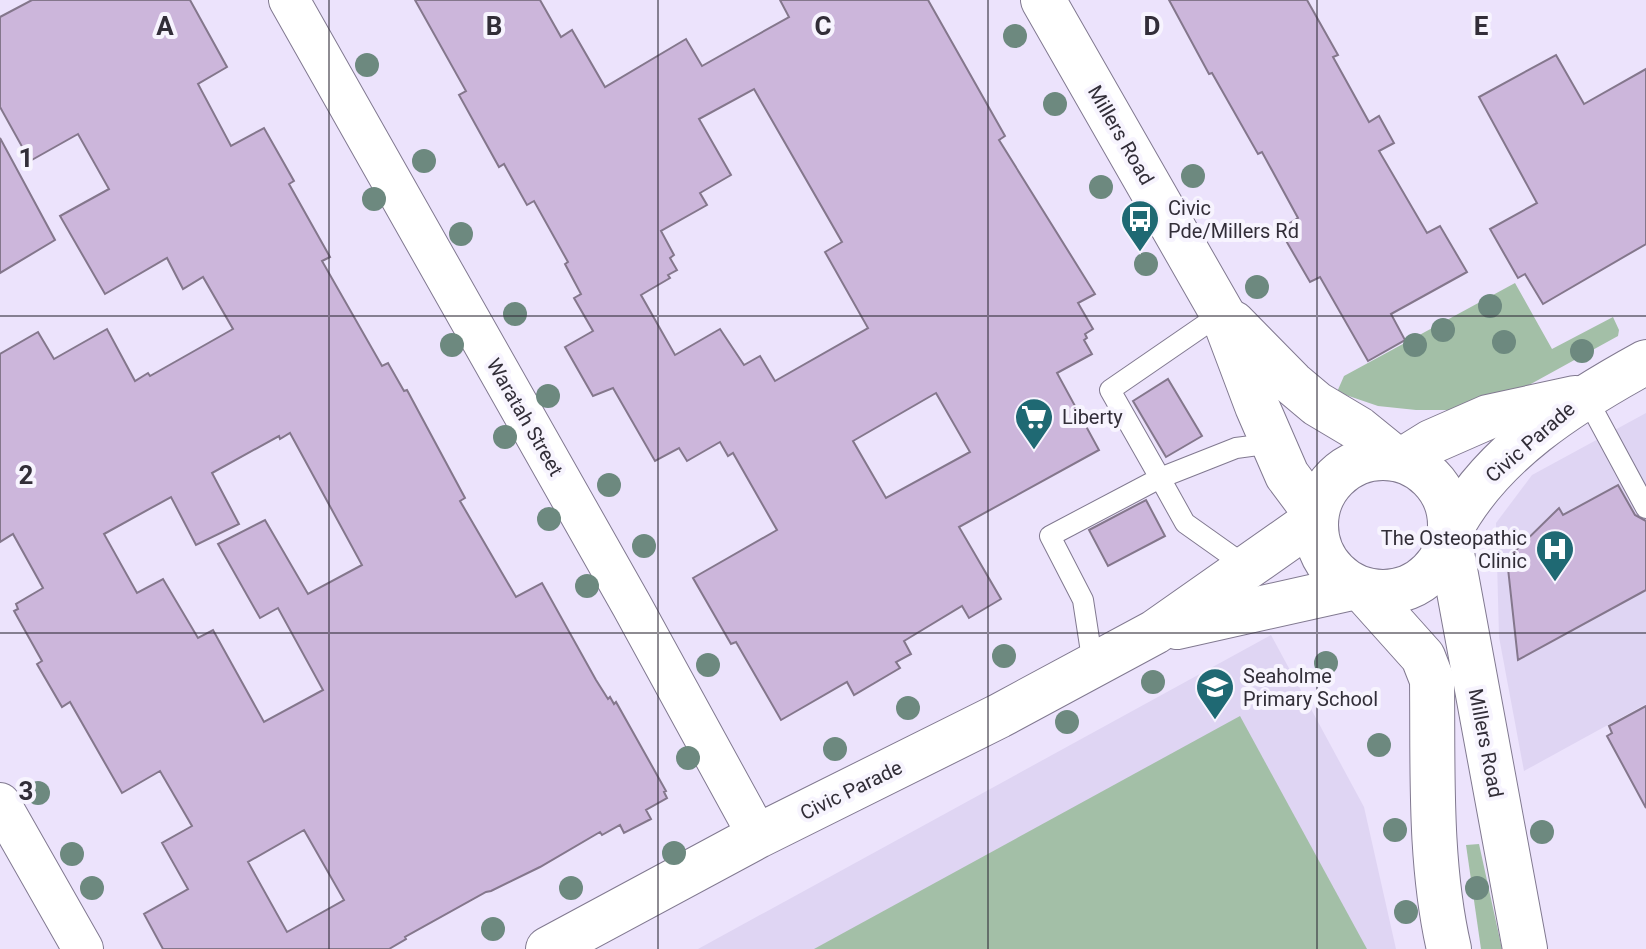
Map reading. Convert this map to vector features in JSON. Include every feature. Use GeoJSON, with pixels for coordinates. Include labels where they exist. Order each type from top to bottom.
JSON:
{"type":"FeatureCollection","features":[{"type":"Feature","properties":{"kind":"main road","name":"Millers Road"},"geometry":{"type":"LineString","coordinates":[[1043,0],[1222,313],[1287,475],[1316,516]]}},
{"type":"Feature","properties":{"kind":"main road","name":"Millers Road"},"geometry":{"type":"LineString","coordinates":[[1222,313],[1317,404],[1359,429],[1399,459]]}},
{"type":"Feature","properties":{"kind":"main road","name":"Civic Parade"},"geometry":{"type":"LineString","coordinates":[[1450,534],[1465,503],[1506,457],[1585,395],[1646,362]]}},
{"type":"Feature","properties":{"kind":"main road","name":"Civic Parade"},"geometry":{"type":"LineString","coordinates":[[1399,459],[1488,417],[1585,395]]}},
{"type":"Feature","properties":{"kind":"main road"},"geometry":{"type":"LineString","coordinates":[[1375,458],[1399,459],[1426,474],[1444,495],[1450,513],[1450,534],[1444,555],[1433,571],[1418,583],[1382,593],[1360,588],[1338,576],[1325,560],[1317,540],[1316,516],[1323,493],[1336,476],[1354,464],[1375,458]]}},
{"type":"Feature","properties":{"kind":"main road","name":"Civic Parade"},"geometry":{"type":"LineString","coordinates":[[548,949],[758,836],[999,716],[1155,632],[1316,516]]}},
{"type":"Feature","properties":{"kind":"main road","name":"Millers Road"},"geometry":{"type":"LineString","coordinates":[[1450,534],[1525,949]]}},
{"type":"Feature","properties":{"kind":"main road","name":"Civic Parade"},"geometry":{"type":"LineString","coordinates":[[1155,632],[1360,588]]}},
{"type":"Feature","properties":{"kind":"main road"},"geometry":{"type":"LineString","coordinates":[[1360,588],[1423,657],[1432,680],[1435,849],[1449,949]]}},
{"type":"Feature","properties":{"kind":"street","name":"Waratah Street"},"geometry":{"type":"LineString","coordinates":[[289,0],[632,606],[758,836]]}},
{"type":"Feature","properties":{"kind":"street"},"geometry":{"type":"LineString","coordinates":[[0,803],[83,949]]}},
{"type":"Feature","properties":{"kind":"lane"},"geometry":{"type":"LineString","coordinates":[[1222,313],[1110,390],[1185,523],[1247,567]]}},
{"type":"Feature","properties":{"kind":"lane"},"geometry":{"type":"LineString","coordinates":[[1585,395],[1646,508]]}},
{"type":"Feature","properties":{"kind":"lane"},"geometry":{"type":"LineString","coordinates":[[1093,665],[1083,600],[1050,536],[1160,478],[1236,448],[1274,443]]}},
{"type":"Feature","properties":{"kind":"shaded area"},"geometry":{"type":"Polygon","coordinates":[[[1646,413],[1646,704],[1524,771],[1499,637],[1496,523],[1532,475],[1646,413]]]}},
{"type":"Feature","properties":{"kind":"shaded area","name":"Seaholme Primary School"},"geometry":{"type":"Polygon","coordinates":[[[1271,635],[1364,807],[1396,949],[698,949],[1271,635]]]}},
{"type":"Feature","properties":{"kind":"green space"},"geometry":{"type":"Polygon","coordinates":[[[1515,283],[1552,349],[1613,317],[1619,330],[1618,336],[1498,402],[1449,410],[1416,410],[1378,406],[1337,392],[1344,376],[1515,283]]]}},
{"type":"Feature","properties":{"kind":"green space"},"geometry":{"type":"Polygon","coordinates":[[[1240,716],[1367,949],[814,949],[1240,716]]]}},
{"type":"Feature","properties":{"kind":"green space"},"geometry":{"type":"Polygon","coordinates":[[[1479,844],[1502,949],[1481,949],[1466,845],[1479,844]]]}},
{"type":"Feature","properties":{"kind":"building"},"geometry":{"type":"Polygon","coordinates":[[[32,0],[190,0],[227,67],[198,84],[231,146],[264,128],[294,181],[289,184],[330,257],[322,261],[382,366],[388,363],[404,391],[407,390],[465,498],[460,501],[516,597],[542,583],[596,680],[608,699],[610,697],[614,704],[616,702],[666,791],[667,798],[646,810],[651,819],[624,833],[620,825],[602,835],[600,832],[540,867],[486,892],[389,949],[163,949],[144,914],[188,889],[162,843],[192,826],[160,771],[122,793],[70,702],[62,707],[37,664],[42,661],[14,611],[18,609],[16,604],[43,588],[13,534],[0,542],[0,354],[38,332],[54,359],[107,329],[135,381],[148,373],[150,376],[233,329],[203,277],[183,289],[167,258],[105,294],[60,216],[109,189],[78,134],[30,161],[0,107],[0,17],[32,0]],[[290,433],[212,473],[239,524],[196,545],[171,497],[104,534],[137,593],[163,579],[198,638],[213,630],[264,722],[323,690],[278,608],[260,618],[218,544],[265,520],[308,594],[362,565],[290,433]],[[304,830],[248,862],[287,932],[344,900],[304,830]]]}},
{"type":"Feature","properties":{"kind":"building"},"geometry":{"type":"Polygon","coordinates":[[[415,0],[540,0],[561,37],[572,30],[605,87],[686,39],[702,66],[789,17],[780,0],[928,0],[1005,136],[999,140],[1095,294],[1078,303],[1093,329],[1085,334],[1087,338],[1084,340],[1092,354],[1057,373],[1099,450],[959,527],[1001,599],[969,618],[962,606],[904,641],[911,654],[896,662],[900,668],[854,695],[847,682],[781,720],[736,642],[731,644],[693,578],[777,530],[733,453],[728,456],[720,442],[687,461],[679,448],[655,461],[613,388],[593,396],[565,347],[593,331],[574,298],[581,294],[565,264],[568,262],[534,201],[527,205],[504,164],[499,167],[459,95],[466,91],[415,0]],[[754,89],[699,119],[731,175],[700,193],[707,205],[661,231],[674,255],[670,258],[677,270],[668,275],[670,278],[641,295],[675,355],[720,329],[744,365],[760,356],[775,381],[868,328],[825,252],[842,242],[754,89]],[[936,393],[853,441],[886,498],[970,452],[936,393]]]}},
{"type":"Feature","properties":{"kind":"building"},"geometry":{"type":"Polygon","coordinates":[[[1169,0],[1307,0],[1338,55],[1333,57],[1369,122],[1379,116],[1394,143],[1379,151],[1427,233],[1440,226],[1467,272],[1391,314],[1405,340],[1368,361],[1320,277],[1310,282],[1281,232],[1298,218],[1262,152],[1258,154],[1212,73],[1209,74],[1169,0]]]}},
{"type":"Feature","properties":{"kind":"building"},"geometry":{"type":"Polygon","coordinates":[[[1556,55],[1584,104],[1646,69],[1646,244],[1543,304],[1525,274],[1518,278],[1490,229],[1537,203],[1479,97],[1556,55]]]}},
{"type":"Feature","properties":{"kind":"building"},"geometry":{"type":"Polygon","coordinates":[[[0,138],[55,240],[0,273],[0,138]]]}},
{"type":"Feature","properties":{"kind":"building"},"geometry":{"type":"Polygon","coordinates":[[[1168,379],[1202,436],[1166,457],[1133,401],[1168,379]]]}},
{"type":"Feature","properties":{"kind":"building"},"geometry":{"type":"Polygon","coordinates":[[[1618,485],[1635,515],[1646,521],[1646,590],[1518,660],[1507,559],[1559,508],[1563,515],[1618,485]]]}},
{"type":"Feature","properties":{"kind":"building"},"geometry":{"type":"Polygon","coordinates":[[[1146,500],[1165,536],[1108,566],[1089,530],[1146,500]]]}},
{"type":"Feature","properties":{"kind":"building"},"geometry":{"type":"Polygon","coordinates":[[[1646,706],[1646,808],[1607,736],[1612,733],[1609,726],[1646,706]]]}},
{"type":"Feature","properties":{"kind":"place","name":"Civic Pde/Millers Rd"},"geometry":{"type":"Point","coordinates":[1140,253]}},
{"type":"Feature","properties":{"kind":"place","name":"Liberty"},"geometry":{"type":"Point","coordinates":[1034,451]}},
{"type":"Feature","properties":{"kind":"place","name":"The Osteopathic Clinic"},"geometry":{"type":"Point","coordinates":[1555,583]}},
{"type":"Feature","properties":{"kind":"place","name":"Seaholme Primary School"},"geometry":{"type":"Point","coordinates":[1215,721]}}]}
